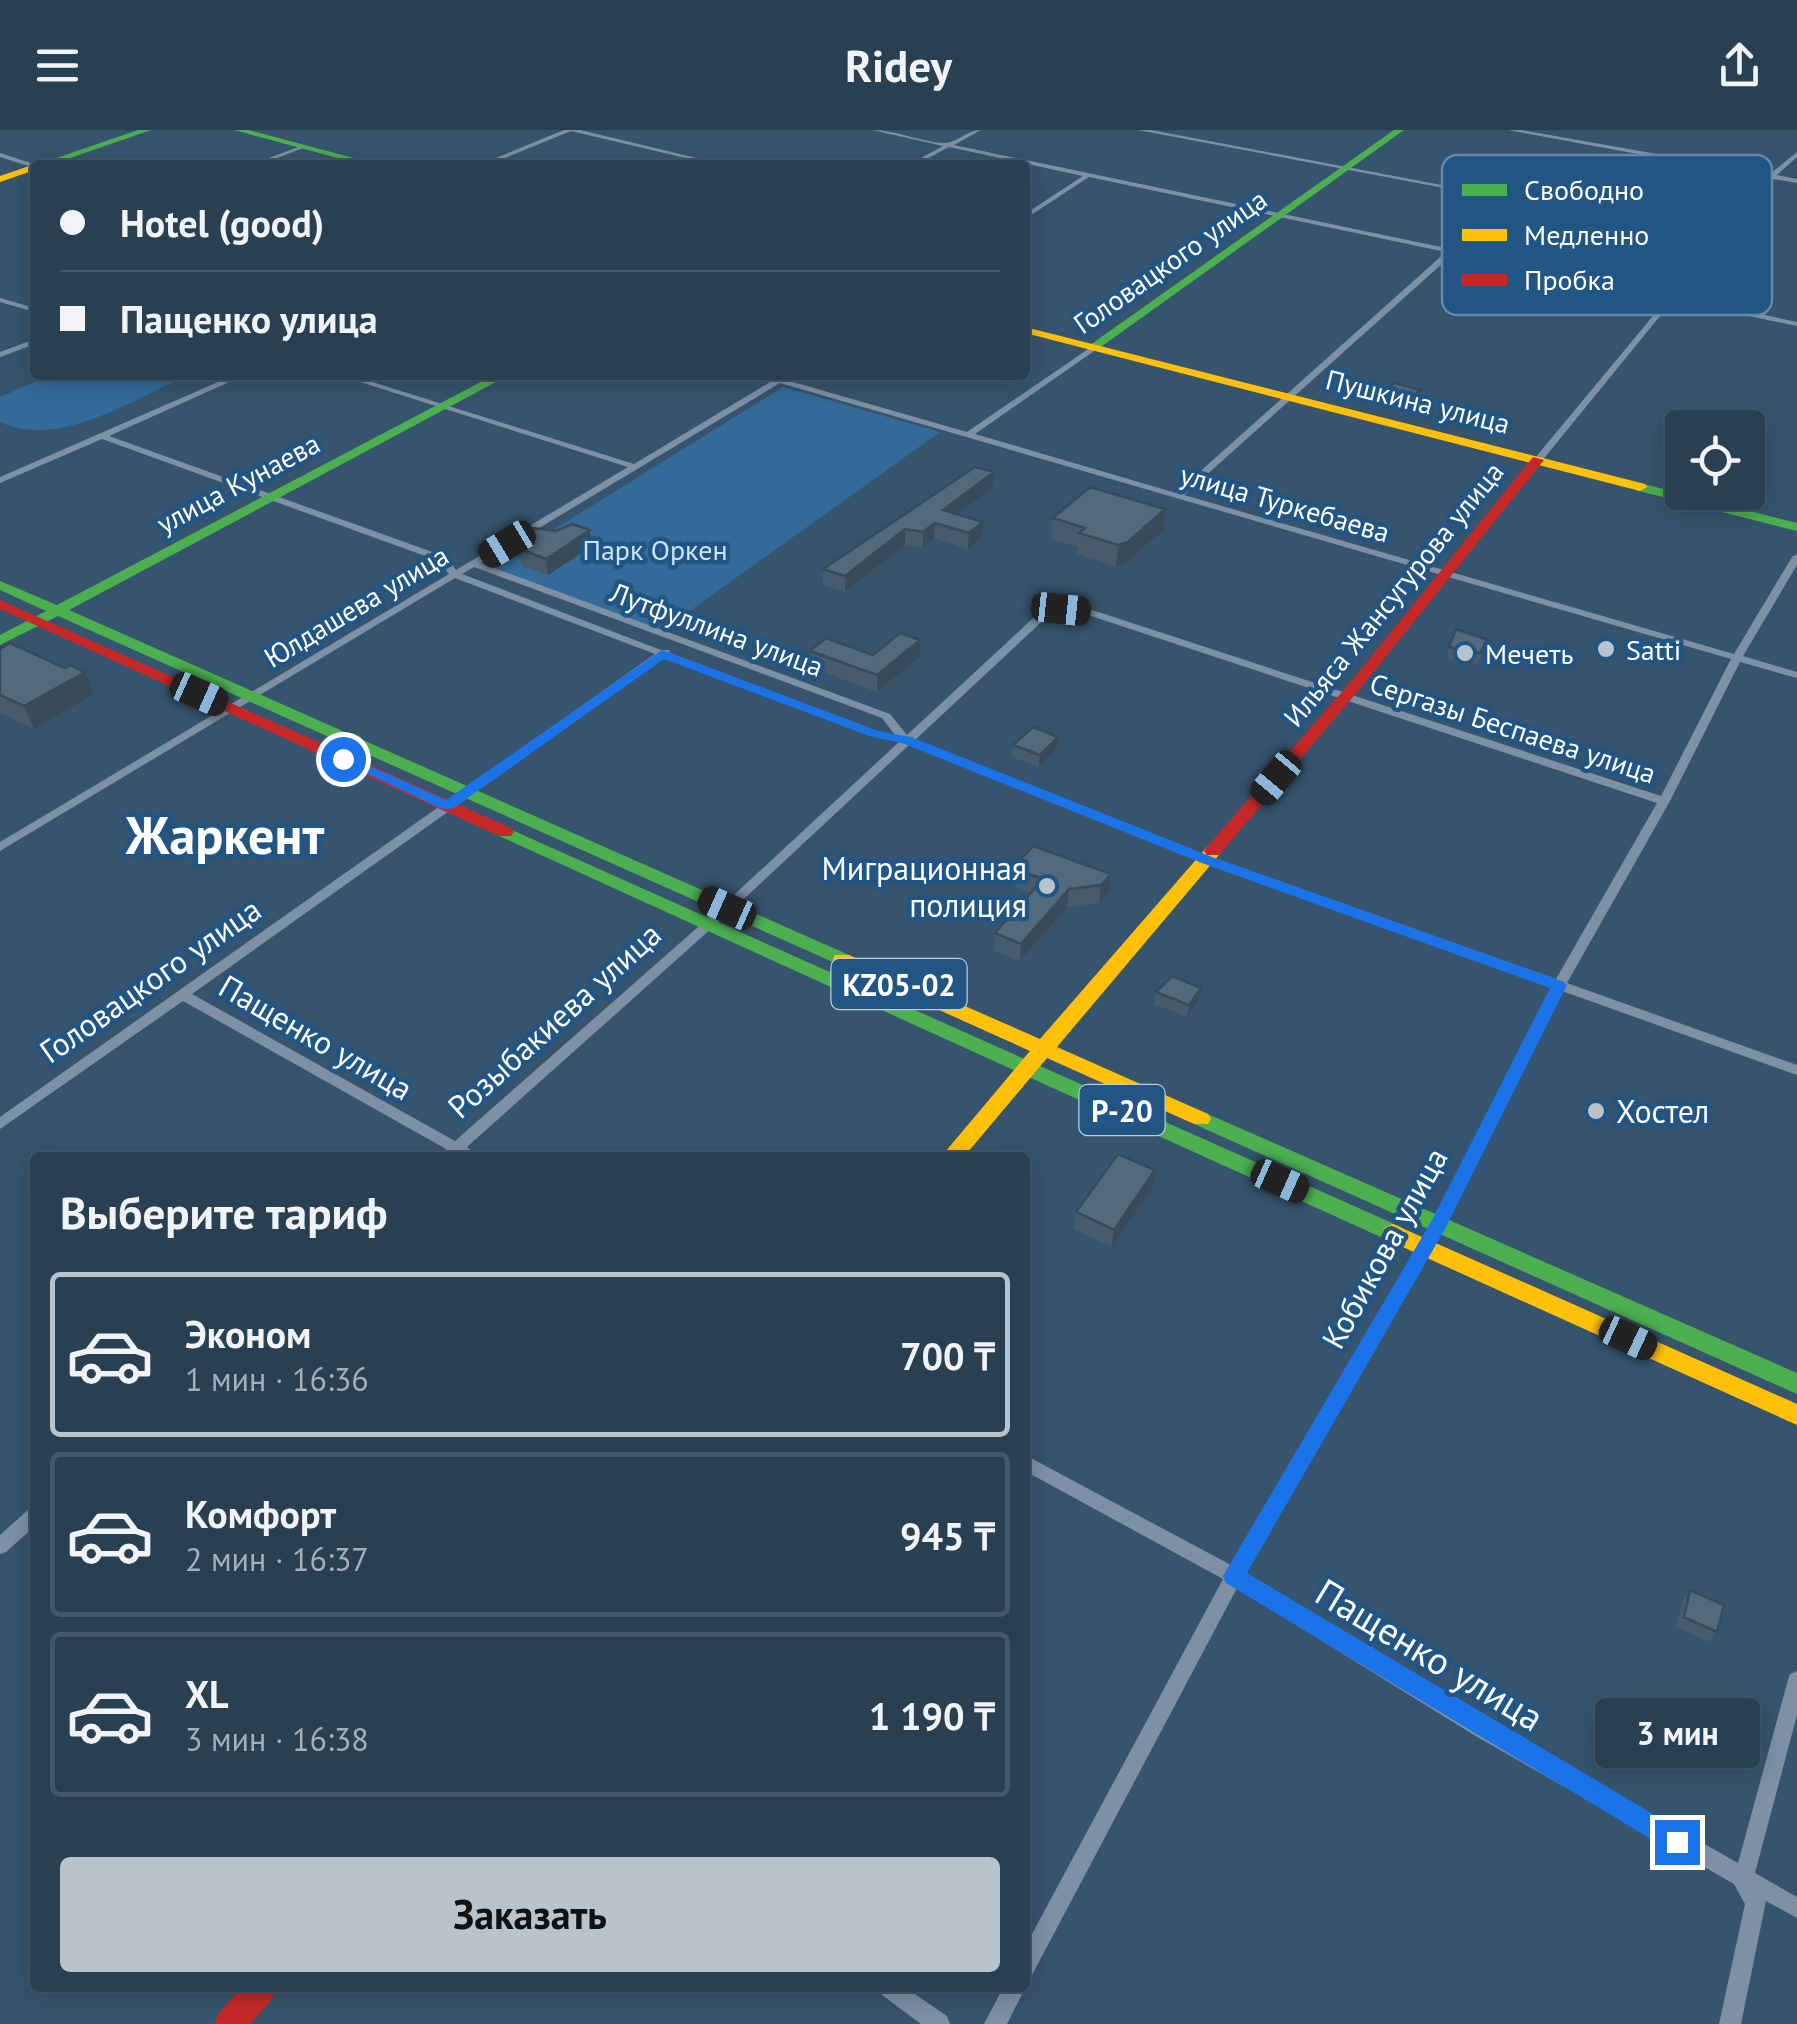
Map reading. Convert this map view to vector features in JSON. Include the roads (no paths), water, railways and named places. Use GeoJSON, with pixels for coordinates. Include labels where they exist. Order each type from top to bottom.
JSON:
{"type":"FeatureCollection","features":[{"type":"Feature","properties":{"kind":"main road"},"geometry":{"type":"LineString","coordinates":[[57,160],[147,130]]}},
{"type":"Feature","properties":{"kind":"main road"},"geometry":{"type":"LineString","coordinates":[[238,130],[355,160]]}},
{"type":"Feature","properties":{"kind":"main road","name":"Головацкого улица"},"geometry":{"type":"LineString","coordinates":[[1094,347],[1400,130]]}},
{"type":"Feature","properties":{"kind":"main road"},"geometry":{"type":"LineString","coordinates":[[0,178],[30,169]]}},
{"type":"Feature","properties":{"kind":"main road","name":"Пушкина улица"},"geometry":{"type":"LineString","coordinates":[[1030,331],[1797,527]]}},
{"type":"Feature","properties":{"kind":"main road","name":"улица Кунаева"},"geometry":{"type":"LineString","coordinates":[[0,640],[492,380]]}},
{"type":"Feature","properties":{"kind":"main road","name":"Ильяса Жансугурова улица"},"geometry":{"type":"LineString","coordinates":[[955,1152],[1346,697],[1538,460]]}},
{"type":"Feature","properties":{"kind":"main road","name":"KZ05-02"},"geometry":{"type":"LineString","coordinates":[[0,585],[1797,1384]]}},
{"type":"Feature","properties":{"kind":"main road"},"geometry":{"type":"LineString","coordinates":[[0,604],[447,806]]}},
{"type":"Feature","properties":{"kind":"main road","name":"Р-20"},"geometry":{"type":"LineString","coordinates":[[447,806],[1797,1416]]}},
{"type":"Feature","properties":{"kind":"main road"},"geometry":{"type":"LineString","coordinates":[[230,2024],[258,1992]]}},
{"type":"Feature","properties":{"kind":"street"},"geometry":{"type":"LineString","coordinates":[[495,160],[571,130],[701,160]]}},
{"type":"Feature","properties":{"kind":"street"},"geometry":{"type":"LineString","coordinates":[[875,130],[1013,160]]}},
{"type":"Feature","properties":{"kind":"street"},"geometry":{"type":"LineString","coordinates":[[921,160],[978,130]]}},
{"type":"Feature","properties":{"kind":"street"},"geometry":{"type":"LineString","coordinates":[[1141,130],[1442,188]]}},
{"type":"Feature","properties":{"kind":"street"},"geometry":{"type":"LineString","coordinates":[[1510,130],[1649,155]]}},
{"type":"Feature","properties":{"kind":"street"},"geometry":{"type":"LineString","coordinates":[[267,160],[303,147]]}},
{"type":"Feature","properties":{"kind":"street","name":"Ильяса Жансугурова улица"},"geometry":{"type":"LineString","coordinates":[[1772,177],[1797,154]]}},
{"type":"Feature","properties":{"kind":"street"},"geometry":{"type":"LineString","coordinates":[[0,156],[30,165]]}},
{"type":"Feature","properties":{"kind":"street"},"geometry":{"type":"LineString","coordinates":[[1030,164],[1442,250]]}},
{"type":"Feature","properties":{"kind":"street"},"geometry":{"type":"LineString","coordinates":[[1030,214],[1087,176]]}},
{"type":"Feature","properties":{"kind":"street"},"geometry":{"type":"LineString","coordinates":[[1772,177],[1797,181]]}},
{"type":"Feature","properties":{"kind":"street"},"geometry":{"type":"LineString","coordinates":[[1178,496],[1442,259]]}},
{"type":"Feature","properties":{"kind":"street"},"geometry":{"type":"LineString","coordinates":[[0,300],[30,309]]}},
{"type":"Feature","properties":{"kind":"street","name":"Ильяса Жансугурова улица"},"geometry":{"type":"LineString","coordinates":[[1538,460],[1657,315]]}},
{"type":"Feature","properties":{"kind":"street"},"geometry":{"type":"LineString","coordinates":[[1753,315],[1797,324]]}},
{"type":"Feature","properties":{"kind":"street"},"geometry":{"type":"LineString","coordinates":[[0,355],[30,343]]}},
{"type":"Feature","properties":{"kind":"street","name":"Головацкого улица"},"geometry":{"type":"LineString","coordinates":[[970,434],[1094,347]]}},
{"type":"Feature","properties":{"kind":"street"},"geometry":{"type":"LineString","coordinates":[[0,480],[230,380]]}},
{"type":"Feature","properties":{"kind":"street"},"geometry":{"type":"LineString","coordinates":[[360,380],[636,466]]}},
{"type":"Feature","properties":{"kind":"street","name":"Юлдашева улица"},"geometry":{"type":"LineString","coordinates":[[0,847],[780,380]]}},
{"type":"Feature","properties":{"kind":"street","name":"улица Туркебаева"},"geometry":{"type":"LineString","coordinates":[[790,380],[1797,676]]}},
{"type":"Feature","properties":{"kind":"street","name":"Лутфуллина улица"},"geometry":{"type":"LineString","coordinates":[[102,436],[444,561],[475,564],[886,716],[906,740]]}},
{"type":"Feature","properties":{"kind":"street","name":"Кобикова улица"},"geometry":{"type":"LineString","coordinates":[[1030,1959],[1234,1576],[1439,1224],[1559,985],[1664,802],[1737,658],[1797,558]]}},
{"type":"Feature","properties":{"kind":"street","name":"Лутфуллина улица"},"geometry":{"type":"LineString","coordinates":[[444,561],[456,575],[874,734],[906,740],[1207,860],[1797,1070]]}},
{"type":"Feature","properties":{"kind":"street","name":"Сергазы Беспаева улица"},"geometry":{"type":"LineString","coordinates":[[1061,609],[1089,612],[1664,802]]}},
{"type":"Feature","properties":{"kind":"street","name":"Розыбакиева улица"},"geometry":{"type":"LineString","coordinates":[[450,1152],[727,908],[1046,612],[1061,609]]}},
{"type":"Feature","properties":{"kind":"street","name":"Головацкого улица"},"geometry":{"type":"LineString","coordinates":[[0,1124],[678,642]]}},
{"type":"Feature","properties":{"kind":"street","name":"Пащенко улица"},"geometry":{"type":"LineString","coordinates":[[183,995],[447,1152]]}},
{"type":"Feature","properties":{"kind":"street","name":"Пащенко улица"},"geometry":{"type":"LineString","coordinates":[[1030,1465],[1234,1576],[1481,1728],[1797,1908]]}},
{"type":"Feature","properties":{"kind":"street"},"geometry":{"type":"LineString","coordinates":[[0,1546],[30,1519]]}},
{"type":"Feature","properties":{"kind":"street"},"geometry":{"type":"LineString","coordinates":[[1730,2024],[1756,1903],[1742,1880],[1797,1680]]}},
{"type":"Feature","properties":{"kind":"street"},"geometry":{"type":"LineString","coordinates":[[894,1992],[938,2024]]}},
{"type":"Feature","properties":{"kind":"street"},"geometry":{"type":"LineString","coordinates":[[995,2024],[1012,1992]]}},
{"type":"Feature","properties":{"kind":"place","name":"Satti"},"geometry":{"type":"Point","coordinates":[1606,649]}},
{"type":"Feature","properties":{"kind":"place","name":"Мечеть"},"geometry":{"type":"Point","coordinates":[1465,653]}},
{"type":"Feature","properties":{"kind":"place","name":"Миграционная полиция"},"geometry":{"type":"Point","coordinates":[1047,886]}},
{"type":"Feature","properties":{"kind":"place","name":"Хостел"},"geometry":{"type":"Point","coordinates":[1596,1111]}},
{"type":"Feature","properties":{"kind":"district","name":"Жаркент"},"geometry":{"type":"Point","coordinates":[225,834]}},
{"type":"Feature","properties":{"kind":"park label","name":"Парк Оркен"},"geometry":{"type":"Point","coordinates":[655,549]}}]}
